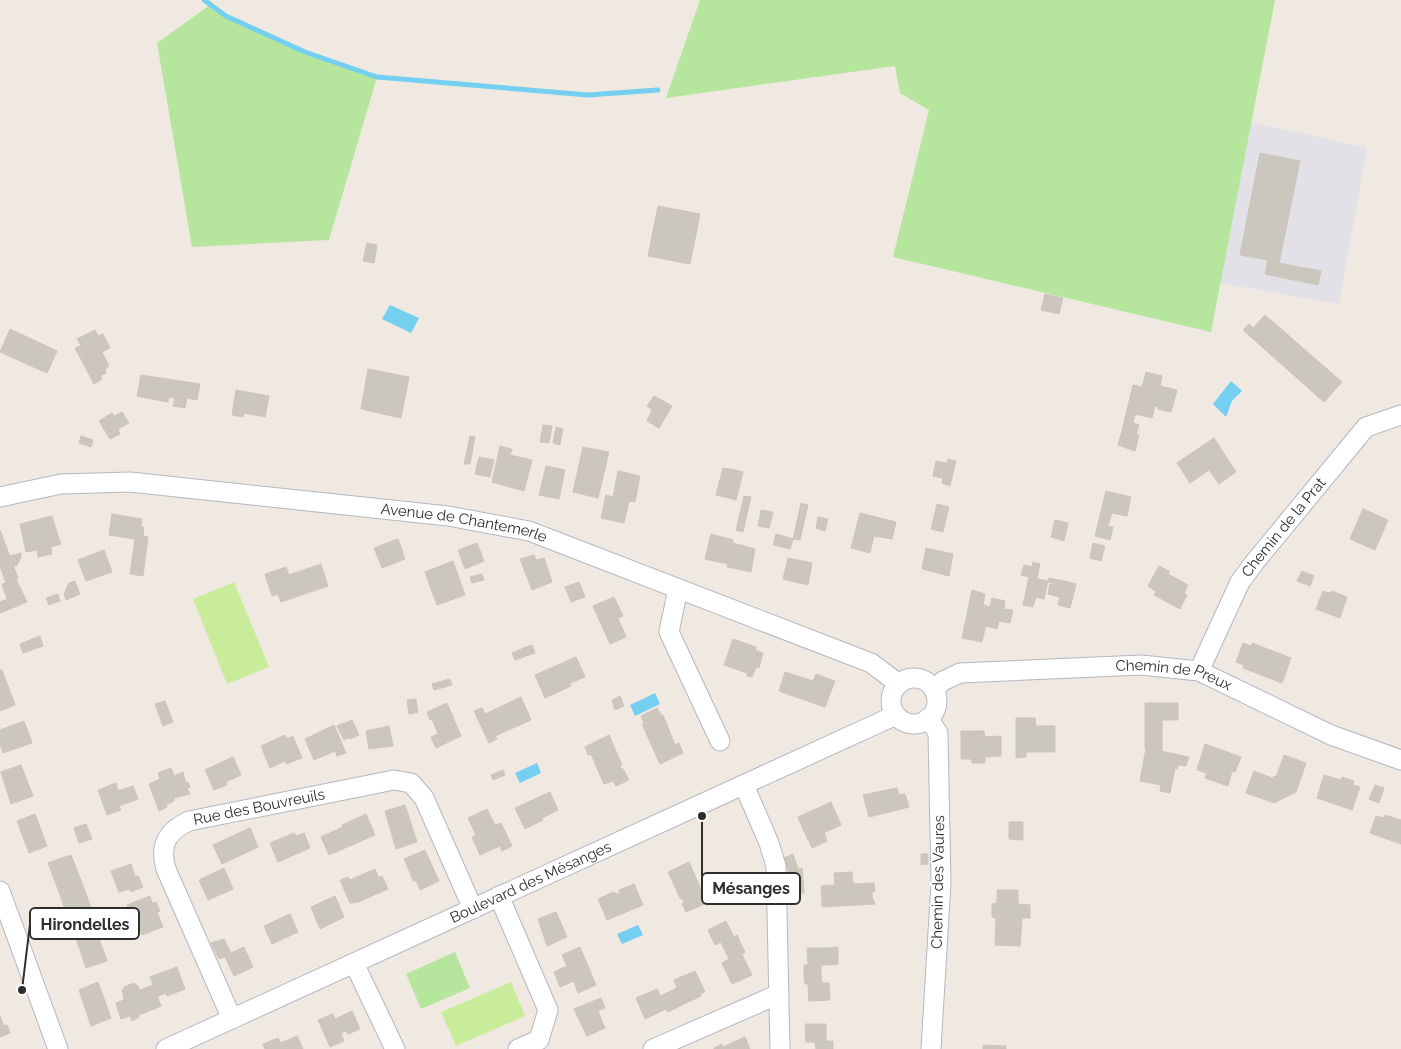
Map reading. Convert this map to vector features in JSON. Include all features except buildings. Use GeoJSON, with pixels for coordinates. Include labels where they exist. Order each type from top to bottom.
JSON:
{"type":"FeatureCollection","features":[{"type":"Feature","properties":{"kind":"street","name":"Chemin de la Prat"},"geometry":{"type":"LineString","coordinates":[[1199,670],[1240,582],[1254,563],[1366,427],[1401,415]]}},
{"type":"Feature","properties":{"kind":"street","name":"Avenue de Chantemerle"},"geometry":{"type":"LineString","coordinates":[[0,497],[62,484],[130,482],[448,516],[528,531],[872,663],[899,684]]}},
{"type":"Feature","properties":{"kind":"street"},"geometry":{"type":"LineString","coordinates":[[678,590],[669,632],[720,741]]}},
{"type":"Feature","properties":{"kind":"street","name":"Chemin de Preux"},"geometry":{"type":"LineString","coordinates":[[934,690],[943,680],[960,673],[1141,664],[1199,670],[1331,735],[1401,760]]}},
{"type":"Feature","properties":{"kind":"street"},"geometry":{"type":"LineString","coordinates":[[911,678],[918,678],[925,680],[934,690],[937,702],[936,708],[922,722],[908,723],[896,715],[891,702],[892,695],[899,684],[911,678]]}},
{"type":"Feature","properties":{"kind":"street","name":"Boulevard des Mésanges"},"geometry":{"type":"LineString","coordinates":[[166,1049],[896,715]]}},
{"type":"Feature","properties":{"kind":"street","name":"Chemin des Vaures"},"geometry":{"type":"LineString","coordinates":[[928,718],[938,733],[942,883],[931,1049]]}},
{"type":"Feature","properties":{"kind":"street","name":"Rue des Bouvreuils"},"geometry":{"type":"LineString","coordinates":[[232,1019],[166,869],[163,857],[164,845],[169,835],[178,826],[189,821],[394,780],[411,783],[424,798],[472,909]]}},
{"type":"Feature","properties":{"kind":"street"},"geometry":{"type":"LineString","coordinates":[[744,785],[769,843],[776,866],[780,1049]]}},
{"type":"Feature","properties":{"kind":"street"},"geometry":{"type":"LineString","coordinates":[[0,891],[58,1049]]}},
{"type":"Feature","properties":{"kind":"street"},"geometry":{"type":"LineString","coordinates":[[499,896],[548,1010],[538,1040],[518,1049]]}},
{"type":"Feature","properties":{"kind":"street"},"geometry":{"type":"LineString","coordinates":[[354,963],[395,1049]]}},
{"type":"Feature","properties":{"kind":"street"},"geometry":{"type":"LineString","coordinates":[[653,1049],[779,994]]}},
{"type":"Feature","properties":{"kind":"shaded area"},"geometry":{"type":"Polygon","coordinates":[[[1251,122],[1367,148],[1339,304],[1220,283],[1251,122]]]}},
{"type":"Feature","properties":{"kind":"green space"},"geometry":{"type":"Polygon","coordinates":[[[700,0],[1275,0],[1211,332],[893,257],[929,110],[900,93],[895,66],[666,98],[700,0]]]}},
{"type":"Feature","properties":{"kind":"green space"},"geometry":{"type":"Polygon","coordinates":[[[210,5],[229,17],[270,37],[377,77],[329,240],[192,247],[157,43],[210,5]]]}},
{"type":"Feature","properties":{"kind":"green space"},"geometry":{"type":"Polygon","coordinates":[[[234,582],[269,667],[227,684],[193,599],[234,582]]]}},
{"type":"Feature","properties":{"kind":"green space"},"geometry":{"type":"Polygon","coordinates":[[[455,952],[470,988],[421,1009],[406,974],[455,952]]]}},
{"type":"Feature","properties":{"kind":"green space"},"geometry":{"type":"Polygon","coordinates":[[[511,982],[525,1016],[456,1046],[441,1012],[511,982]]]}},
{"type":"Feature","properties":{"kind":"water"},"geometry":{"type":"Polygon","coordinates":[[[390,305],[419,318],[411,333],[382,319],[390,305]]]}},
{"type":"Feature","properties":{"kind":"water"},"geometry":{"type":"Polygon","coordinates":[[[1231,381],[1242,391],[1232,401],[1226,417],[1213,404],[1231,381]]]}},
{"type":"Feature","properties":{"kind":"water"},"geometry":{"type":"Polygon","coordinates":[[[655,693],[660,704],[635,716],[630,705],[655,693]]]}},
{"type":"Feature","properties":{"kind":"water"},"geometry":{"type":"Polygon","coordinates":[[[537,763],[541,773],[520,783],[515,773],[537,763]]]}},
{"type":"Feature","properties":{"kind":"water"},"geometry":{"type":"Polygon","coordinates":[[[638,925],[643,935],[622,944],[617,934],[638,925]]]}},
{"type":"Feature","properties":{"kind":"waterway"},"geometry":{"type":"LineString","coordinates":[[204,0],[226,16],[305,52],[377,77],[588,95],[658,90]]}},
{"type":"Feature","properties":{"kind":"place","name":"Mésanges"},"geometry":{"type":"Point","coordinates":[702,816]}},
{"type":"Feature","properties":{"kind":"place","name":"Hirondelles"},"geometry":{"type":"Point","coordinates":[22,990]}}]}
